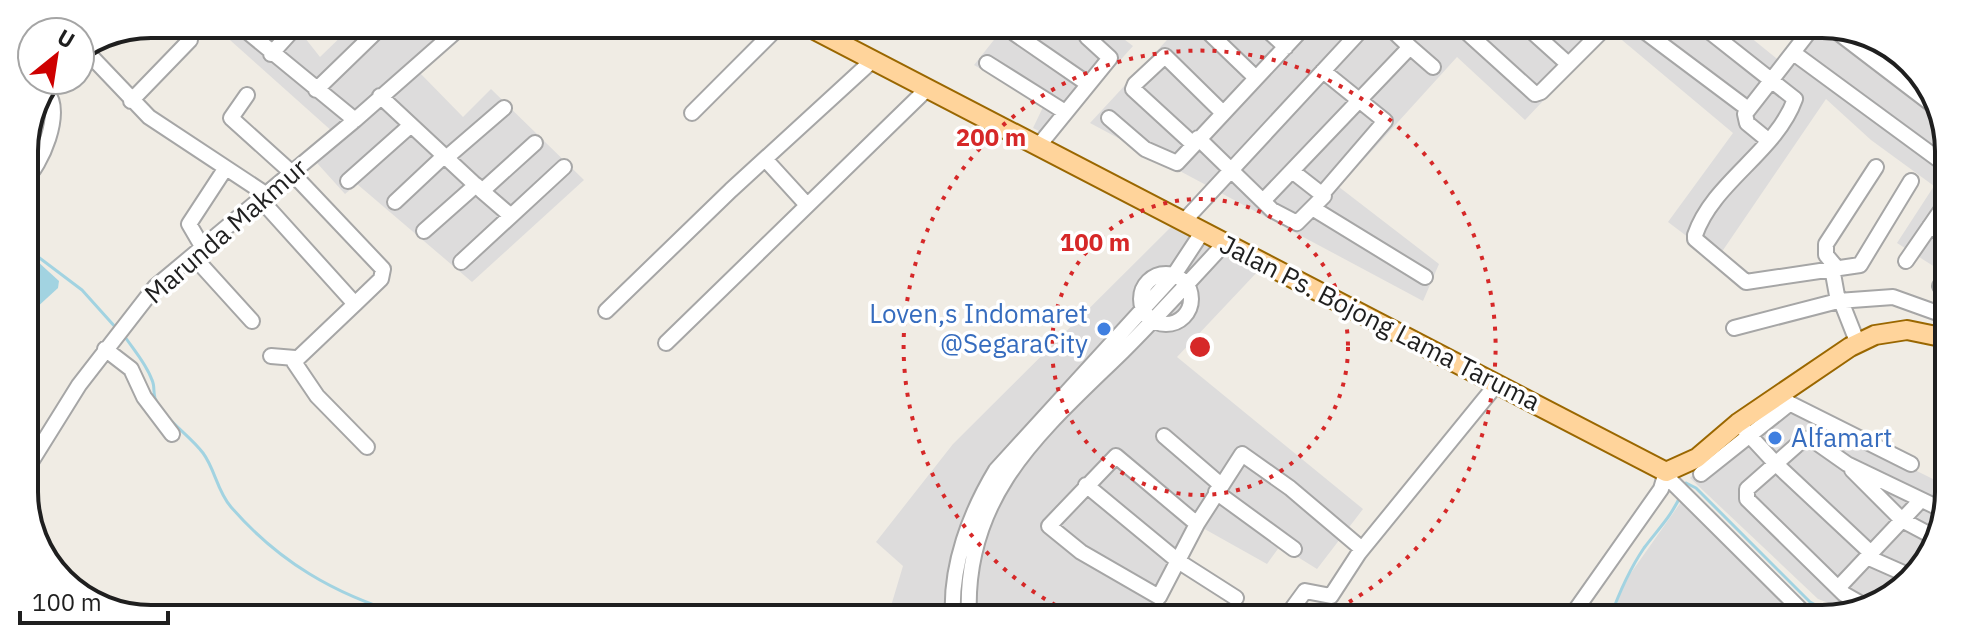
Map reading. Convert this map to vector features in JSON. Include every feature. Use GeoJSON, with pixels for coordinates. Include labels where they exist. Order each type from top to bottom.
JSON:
{"type":"FeatureCollection","features":[{"type":"Feature","properties":{"kind":"main road","name":"Jalan Ps. Bojong Lama Taruma"},"geometry":{"type":"LineString","coordinates":[[830,38],[1040,144],[1674,482]]}},
{"type":"Feature","properties":{"kind":"main road"},"geometry":{"type":"LineString","coordinates":[[1674,482],[1697,458],[1743,429],[1858,344],[1889,331],[1935,337]]}},
{"type":"Feature","properties":{"kind":"street"},"geometry":{"type":"LineString","coordinates":[[255,38],[355,120]]}},
{"type":"Feature","properties":{"kind":"street"},"geometry":{"type":"LineString","coordinates":[[271,54],[286,38]]}},
{"type":"Feature","properties":{"kind":"street"},"geometry":{"type":"LineString","coordinates":[[316,90],[370,38]]}},
{"type":"Feature","properties":{"kind":"street","name":"Marunda Makmur"},"geometry":{"type":"LineString","coordinates":[[38,452],[106,348],[155,287],[448,38]]}},
{"type":"Feature","properties":{"kind":"street"},"geometry":{"type":"LineString","coordinates":[[692,113],[767,38]]}},
{"type":"Feature","properties":{"kind":"street"},"geometry":{"type":"LineString","coordinates":[[1021,38],[1088,84]]}},
{"type":"Feature","properties":{"kind":"street"},"geometry":{"type":"LineString","coordinates":[[1040,144],[1110,55],[1088,38]]}},
{"type":"Feature","properties":{"kind":"street"},"geometry":{"type":"LineString","coordinates":[[1214,38],[1256,78]]}},
{"type":"Feature","properties":{"kind":"street"},"geometry":{"type":"LineString","coordinates":[[1276,38],[1286,47]]}},
{"type":"Feature","properties":{"kind":"street"},"geometry":{"type":"LineString","coordinates":[[1109,118],[1145,149],[1173,163],[1180,161],[1294,38]]}},
{"type":"Feature","properties":{"kind":"street"},"geometry":{"type":"LineString","coordinates":[[1184,221],[1354,38]]}},
{"type":"Feature","properties":{"kind":"street"},"geometry":{"type":"LineString","coordinates":[[1401,38],[1433,67]]}},
{"type":"Feature","properties":{"kind":"street"},"geometry":{"type":"LineString","coordinates":[[1473,38],[1535,94],[1541,92],[1590,38]]}},
{"type":"Feature","properties":{"kind":"street"},"geometry":{"type":"LineString","coordinates":[[1539,38],[1567,63]]}},
{"type":"Feature","properties":{"kind":"street"},"geometry":{"type":"LineString","coordinates":[[1653,38],[1748,109]]}},
{"type":"Feature","properties":{"kind":"street"},"geometry":{"type":"LineString","coordinates":[[1718,38],[1792,95],[1795,102],[1769,141],[1719,198],[1697,229],[1695,239],[1750,284],[1860,265],[1911,181]]}},
{"type":"Feature","properties":{"kind":"street"},"geometry":{"type":"LineString","coordinates":[[1769,141],[1747,123],[1748,109],[1805,38]]}},
{"type":"Feature","properties":{"kind":"street"},"geometry":{"type":"LineString","coordinates":[[131,101],[190,40]]}},
{"type":"Feature","properties":{"kind":"street"},"geometry":{"type":"LineString","coordinates":[[1850,42],[1920,95]]}},
{"type":"Feature","properties":{"kind":"street"},"geometry":{"type":"LineString","coordinates":[[1263,201],[1410,47]]}},
{"type":"Feature","properties":{"kind":"street"},"geometry":{"type":"LineString","coordinates":[[1795,54],[1935,157]]}},
{"type":"Feature","properties":{"kind":"street"},"geometry":{"type":"LineString","coordinates":[[1223,113],[1165,56],[1133,89],[1293,223],[1314,209],[1323,199],[1323,193],[1385,121],[1323,71]]}},
{"type":"Feature","properties":{"kind":"street"},"geometry":{"type":"LineString","coordinates":[[606,311],[873,60]]}},
{"type":"Feature","properties":{"kind":"street"},"geometry":{"type":"LineString","coordinates":[[96,62],[131,101],[264,197],[355,304]]}},
{"type":"Feature","properties":{"kind":"street"},"geometry":{"type":"LineString","coordinates":[[987,63],[1065,112]]}},
{"type":"Feature","properties":{"kind":"street"},"geometry":{"type":"LineString","coordinates":[[666,343],[927,89]]}},
{"type":"Feature","properties":{"kind":"street"},"geometry":{"type":"LineString","coordinates":[[247,95],[231,118],[292,173],[383,269],[381,279],[295,358],[294,365],[303,380],[367,447]]}},
{"type":"Feature","properties":{"kind":"street"},"geometry":{"type":"LineString","coordinates":[[380,96],[511,216]]}},
{"type":"Feature","properties":{"kind":"street"},"geometry":{"type":"LineString","coordinates":[[38,158],[54,115],[52,98]]}},
{"type":"Feature","properties":{"kind":"street"},"geometry":{"type":"LineString","coordinates":[[395,202],[504,108]]}},
{"type":"Feature","properties":{"kind":"street"},"geometry":{"type":"LineString","coordinates":[[348,181],[411,125]]}},
{"type":"Feature","properties":{"kind":"street"},"geometry":{"type":"LineString","coordinates":[[424,231],[535,143]]}},
{"type":"Feature","properties":{"kind":"street"},"geometry":{"type":"LineString","coordinates":[[765,159],[807,205]]}},
{"type":"Feature","properties":{"kind":"street"},"geometry":{"type":"LineString","coordinates":[[461,262],[564,167]]}},
{"type":"Feature","properties":{"kind":"street"},"geometry":{"type":"LineString","coordinates":[[1858,344],[1840,301],[1834,268],[1826,255],[1826,244],[1876,167]]}},
{"type":"Feature","properties":{"kind":"street"},"geometry":{"type":"LineString","coordinates":[[225,169],[189,224],[198,252],[252,321]]}},
{"type":"Feature","properties":{"kind":"street"},"geometry":{"type":"LineString","coordinates":[[1292,171],[1323,193]]}},
{"type":"Feature","properties":{"kind":"street"},"geometry":{"type":"LineString","coordinates":[[1314,209],[1425,277]]}},
{"type":"Feature","properties":{"kind":"street"},"geometry":{"type":"LineString","coordinates":[[1906,261],[1935,219]]}},
{"type":"Feature","properties":{"kind":"street"},"geometry":{"type":"LineString","coordinates":[[1930,226],[1935,229]]}},
{"type":"Feature","properties":{"kind":"street"},"geometry":{"type":"LineString","coordinates":[[969,605],[969,572],[977,536],[1005,476],[1039,432],[1148,315],[1203,231]]}},
{"type":"Feature","properties":{"kind":"street"},"geometry":{"type":"LineString","coordinates":[[954,605],[956,569],[977,505],[996,470],[1029,430],[1148,315],[1187,285],[1224,244]]}},
{"type":"Feature","properties":{"kind":"street"},"geometry":{"type":"LineString","coordinates":[[1174,275],[1187,285]]}},
{"type":"Feature","properties":{"kind":"street"},"geometry":{"type":"LineString","coordinates":[[1734,328],[1840,301],[1893,297],[1935,312]]}},
{"type":"Feature","properties":{"kind":"street"},"geometry":{"type":"LineString","coordinates":[[106,348],[131,369],[144,397],[172,434]]}},
{"type":"Feature","properties":{"kind":"street"},"geometry":{"type":"LineString","coordinates":[[271,356],[295,358]]}},
{"type":"Feature","properties":{"kind":"street"},"geometry":{"type":"LineString","coordinates":[[1295,605],[1305,591],[1331,596],[1362,549],[1496,385]]}},
{"type":"Feature","properties":{"kind":"street"},"geometry":{"type":"LineString","coordinates":[[1783,400],[1911,464]]}},
{"type":"Feature","properties":{"kind":"street"},"geometry":{"type":"LineString","coordinates":[[1701,474],[1743,429],[1869,555],[1902,572]]}},
{"type":"Feature","properties":{"kind":"street"},"geometry":{"type":"LineString","coordinates":[[1164,436],[1218,488],[1294,549]]}},
{"type":"Feature","properties":{"kind":"street"},"geometry":{"type":"LineString","coordinates":[[1855,599],[1838,588],[1747,499],[1747,489],[1810,438],[1847,464],[1934,507]]}},
{"type":"Feature","properties":{"kind":"street"},"geometry":{"type":"LineString","coordinates":[[1197,524],[1116,456],[1049,525],[1052,531],[1157,597],[1218,488],[1238,456],[1244,455],[1362,549]]}},
{"type":"Feature","properties":{"kind":"street"},"geometry":{"type":"LineString","coordinates":[[1847,464],[1902,520],[1927,533]]}},
{"type":"Feature","properties":{"kind":"street"},"geometry":{"type":"LineString","coordinates":[[1579,605],[1652,502],[1674,482],[1796,605]]}},
{"type":"Feature","properties":{"kind":"street"},"geometry":{"type":"LineString","coordinates":[[1086,485],[1178,561],[1236,598]]}},
{"type":"Feature","properties":{"kind":"street"},"geometry":{"type":"LineString","coordinates":[[1838,588],[1920,501]]}},
{"type":"Feature","properties":{"kind":"shaded area"},"geometry":{"type":"Polygon","coordinates":[[[228,38],[305,38],[320,57],[340,38],[438,38],[334,133],[228,38]]]}},
{"type":"Feature","properties":{"kind":"shaded area"},"geometry":{"type":"Polygon","coordinates":[[[995,38],[1122,38],[1133,46],[1051,137],[1033,128],[1044,105],[974,65],[995,38]]]}},
{"type":"Feature","properties":{"kind":"shaded area"},"geometry":{"type":"Polygon","coordinates":[[[1169,38],[1602,38],[1525,120],[1457,57],[1339,187],[1439,264],[1423,301],[1090,123],[1169,38]]]}},
{"type":"Feature","properties":{"kind":"shaded area"},"geometry":{"type":"Polygon","coordinates":[[[1620,38],[1751,38],[1781,62],[1800,38],[1836,39],[1865,47],[1891,61],[1912,82],[1933,129],[1935,151],[1935,267],[1897,243],[1934,186],[1871,140],[1826,99],[1717,259],[1668,222],[1733,133],[1620,38]]]}},
{"type":"Feature","properties":{"kind":"shaded area"},"geometry":{"type":"Polygon","coordinates":[[[419,72],[463,117],[491,89],[584,180],[472,282],[357,184],[345,194],[317,163],[419,72]]]}},
{"type":"Feature","properties":{"kind":"shaded area"},"geometry":{"type":"Polygon","coordinates":[[[1175,223],[1260,269],[1177,357],[1363,509],[1317,569],[1280,546],[1267,564],[1201,527],[1157,605],[891,605],[903,566],[876,542],[953,444],[1175,223]]]}},
{"type":"Feature","properties":{"kind":"shaded area"},"geometry":{"type":"Polygon","coordinates":[[[1780,403],[1935,480],[1931,521],[1916,555],[1891,582],[1865,596],[1832,604],[1818,599],[1690,478],[1737,431],[1780,403]]]}},
{"type":"Feature","properties":{"kind":"shaded area"},"geometry":{"type":"Polygon","coordinates":[[[1681,502],[1788,605],[1617,605],[1621,587],[1681,502]]]}},
{"type":"Feature","properties":{"kind":"water"},"geometry":{"type":"Polygon","coordinates":[[[38,262],[59,281],[58,288],[38,306],[38,262]]]}},
{"type":"Feature","properties":{"kind":"waterway"},"geometry":{"type":"LineString","coordinates":[[38,257],[82,290],[117,329]]}},
{"type":"Feature","properties":{"kind":"waterway"},"geometry":{"type":"LineString","coordinates":[[123,334],[143,362],[159,406],[203,453],[226,501],[249,527],[309,574],[373,605]]}},
{"type":"Feature","properties":{"kind":"waterway"},"geometry":{"type":"LineString","coordinates":[[1684,488],[1686,483],[1696,488],[1816,605]]}},
{"type":"Feature","properties":{"kind":"waterway"},"geometry":{"type":"LineString","coordinates":[[1615,605],[1644,548],[1681,495]]}},
{"type":"Feature","properties":{"kind":"place","name":"Loven,s Indomaret @SegaraCity"},"geometry":{"type":"Point","coordinates":[1104,329]}},
{"type":"Feature","properties":{"kind":"place","name":"Alfamart"},"geometry":{"type":"Point","coordinates":[1775,438]}}]}
